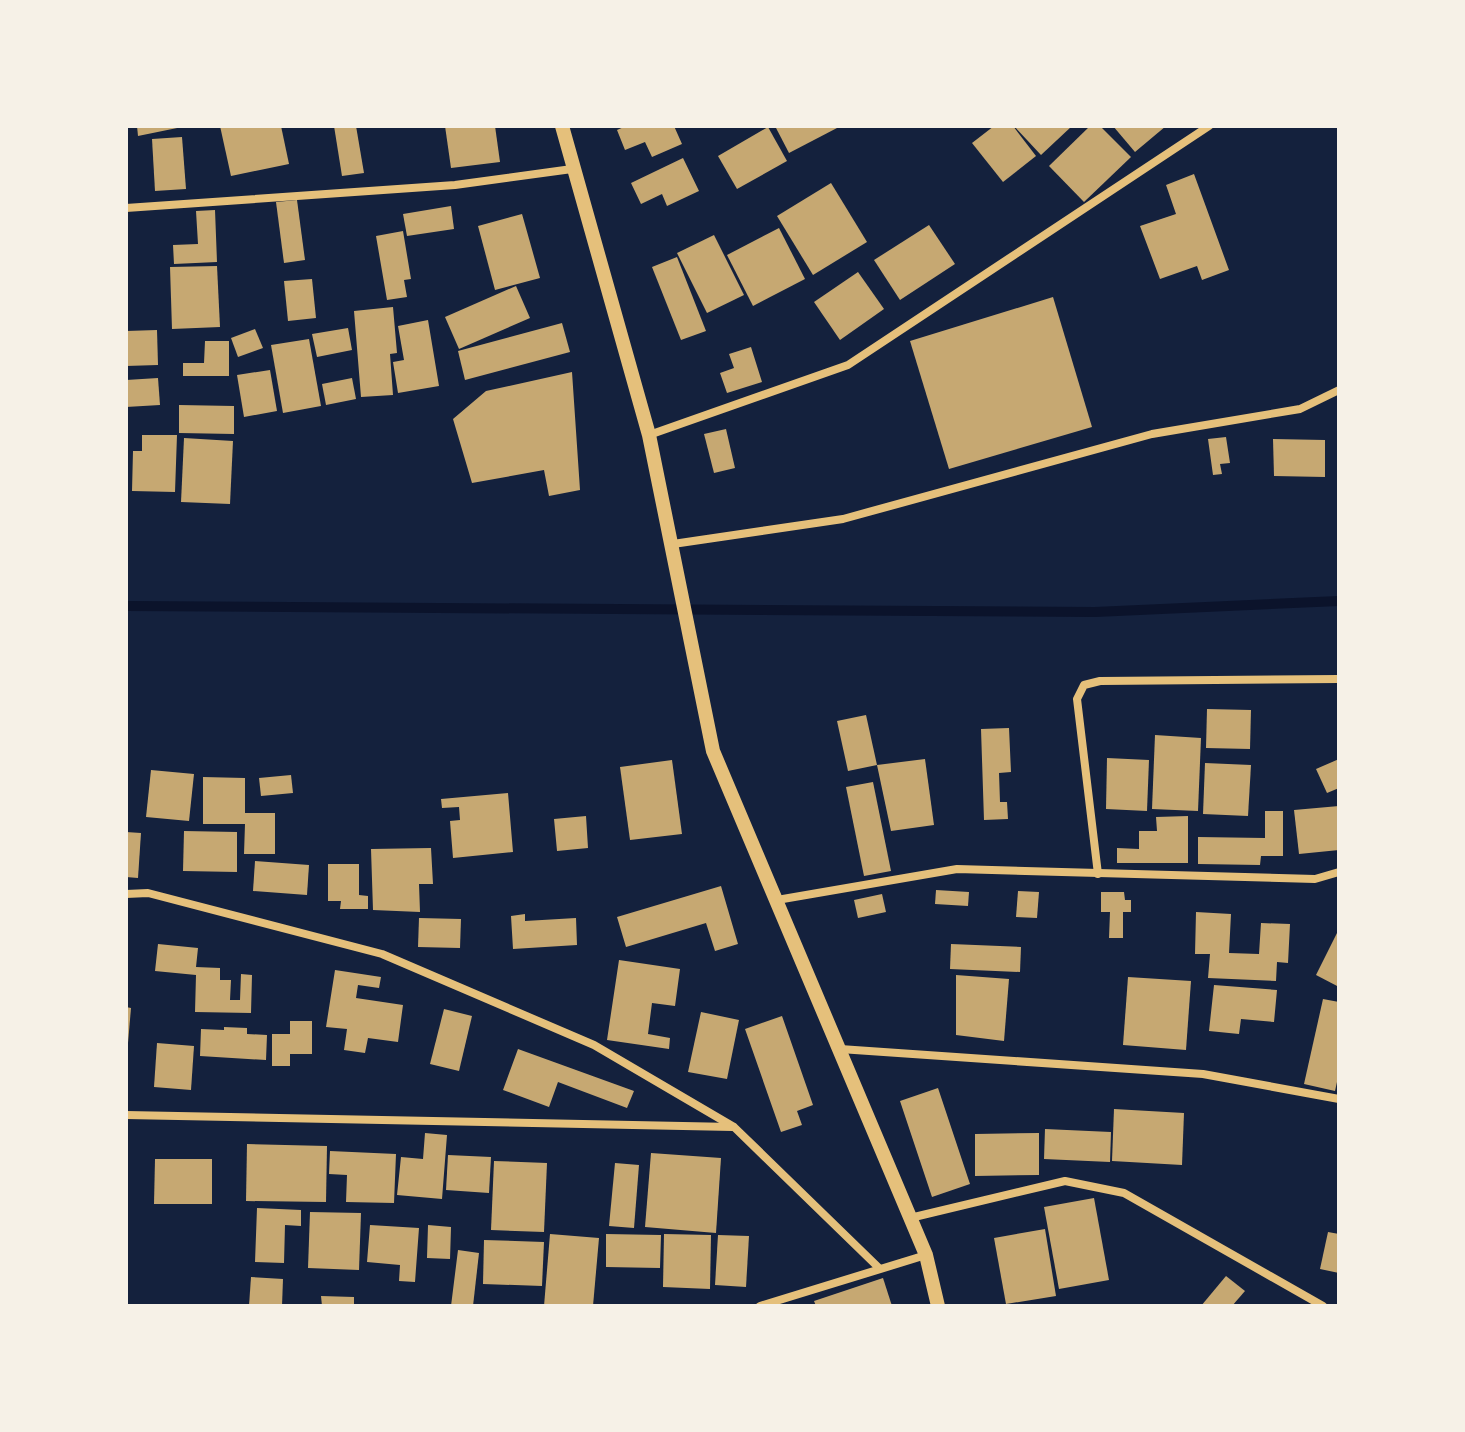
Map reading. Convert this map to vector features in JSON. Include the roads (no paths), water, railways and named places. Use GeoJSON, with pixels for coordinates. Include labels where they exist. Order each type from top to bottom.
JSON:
{"type":"FeatureCollection","features":[{"type":"Feature","properties":{"kind":"street"},"geometry":{"type":"LineString","coordinates":[[562,126],[649,435],[713,751],[926,1255],[938,1306]]}},
{"type":"Feature","properties":{"kind":"street"},"geometry":{"type":"LineString","coordinates":[[649,435],[848,365],[1209,126]]}},
{"type":"Feature","properties":{"kind":"street"},"geometry":{"type":"LineString","coordinates":[[126,208],[455,185],[572,169]]}},
{"type":"Feature","properties":{"kind":"street"},"geometry":{"type":"LineString","coordinates":[[673,544],[843,519],[1152,434],[1300,409],[1339,390]]}},
{"type":"Feature","properties":{"kind":"street"},"geometry":{"type":"LineString","coordinates":[[1098,874],[1077,699],[1084,685],[1100,681],[1339,679]]}},
{"type":"Feature","properties":{"kind":"street"},"geometry":{"type":"LineString","coordinates":[[777,900],[957,869],[1315,879],[1339,872]]}},
{"type":"Feature","properties":{"kind":"street"},"geometry":{"type":"LineString","coordinates":[[126,894],[148,893],[382,954],[594,1045],[734,1127],[879,1268]]}},
{"type":"Feature","properties":{"kind":"street"},"geometry":{"type":"LineString","coordinates":[[840,1049],[1203,1074],[1339,1099]]}},
{"type":"Feature","properties":{"kind":"street"},"geometry":{"type":"LineString","coordinates":[[126,1115],[734,1127]]}},
{"type":"Feature","properties":{"kind":"street"},"geometry":{"type":"LineString","coordinates":[[910,1218],[1065,1181],[1094,1185],[1124,1193],[1323,1306]]}},
{"type":"Feature","properties":{"kind":"street"},"geometry":{"type":"LineString","coordinates":[[760,1306],[926,1255]]}},
{"type":"Feature","properties":{"kind":"waterway"},"geometry":{"type":"LineString","coordinates":[[126,606],[1095,612],[1339,601]]}}]}
